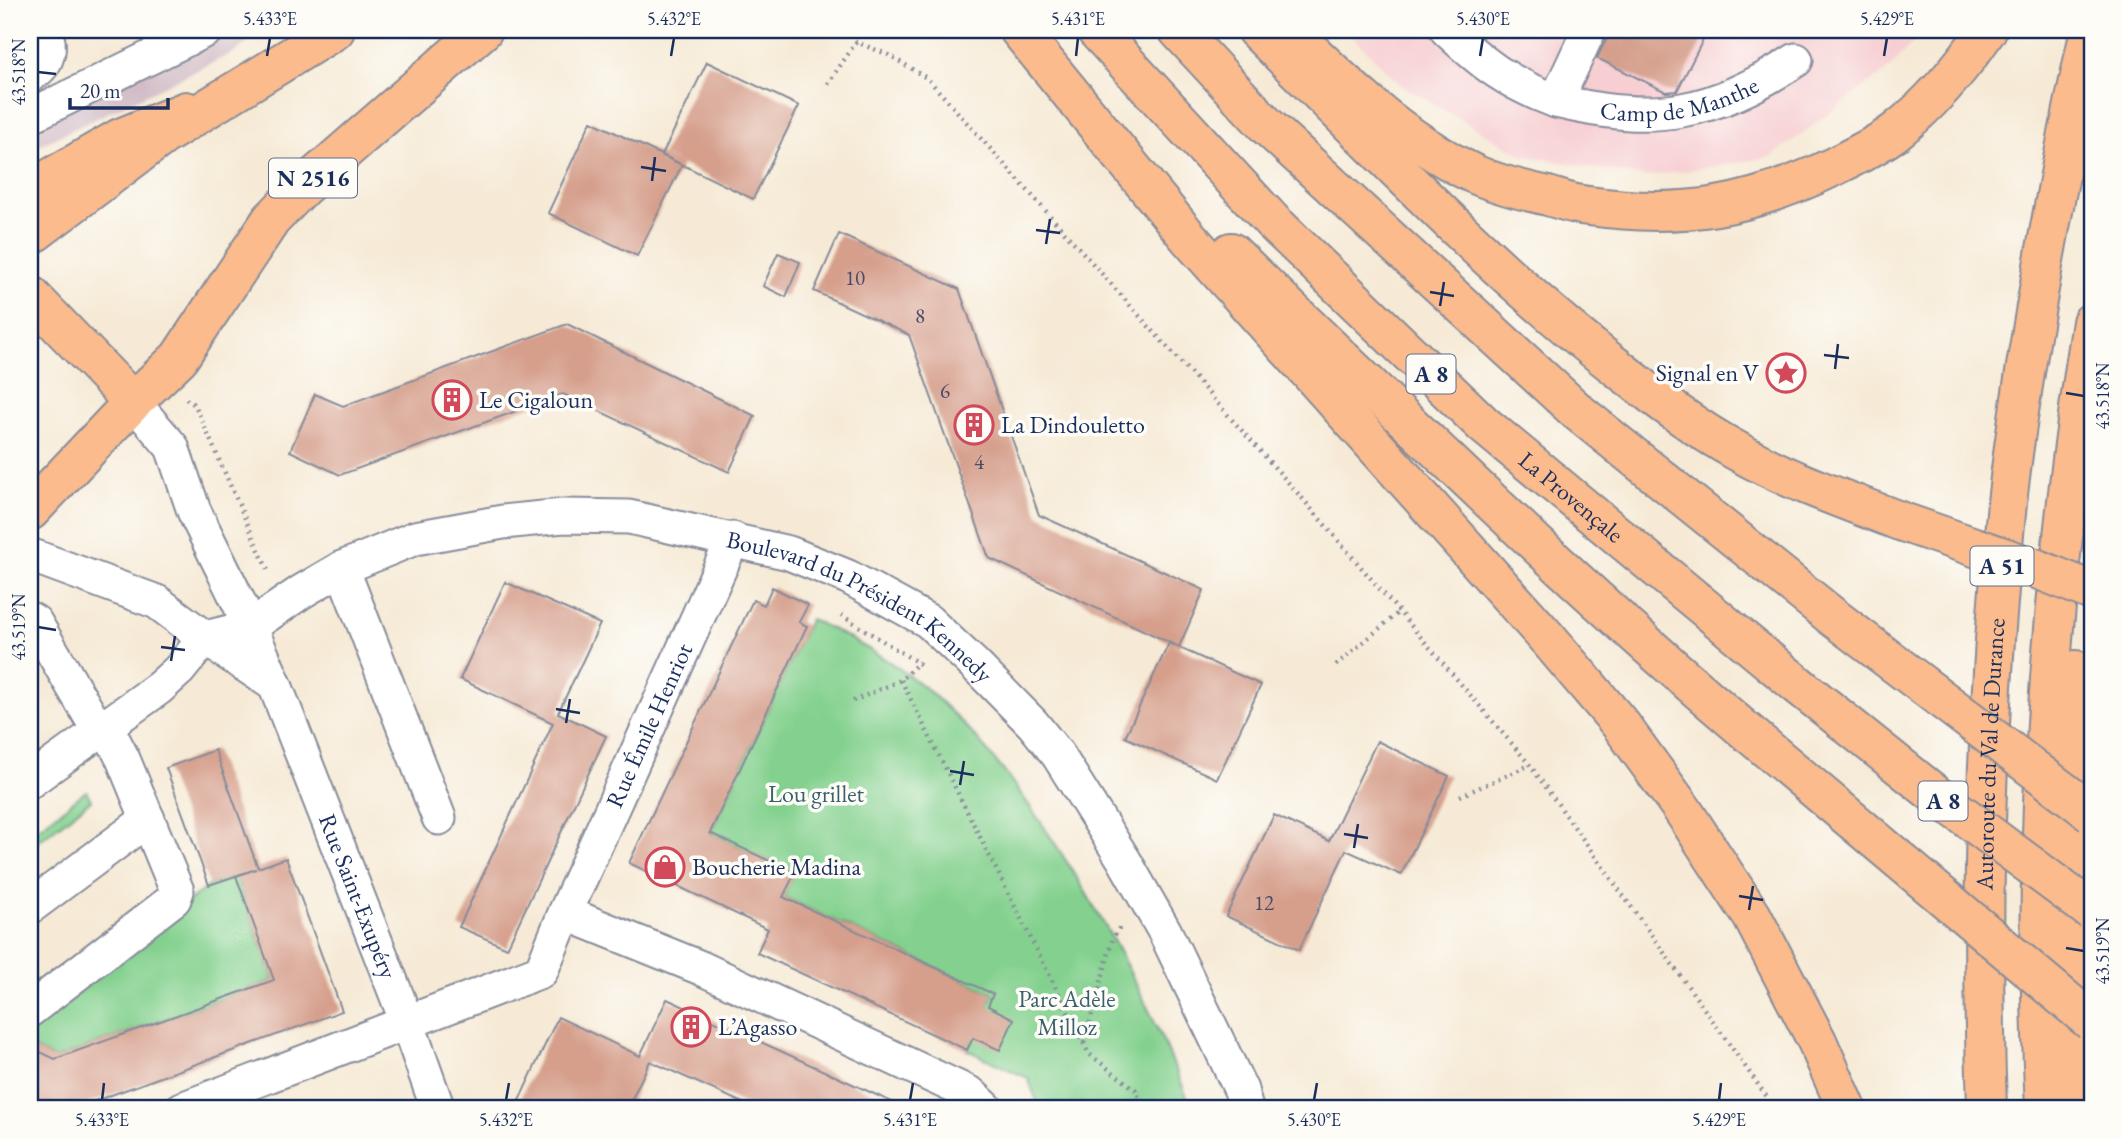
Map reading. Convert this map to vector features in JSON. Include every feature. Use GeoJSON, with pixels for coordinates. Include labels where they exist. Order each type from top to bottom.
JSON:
{"type":"FeatureCollection","features":[{"type":"Feature","properties":{"kind":"main road"},"geometry":{"type":"LineString","coordinates":[[30,236],[164,135],[335,30]]}},
{"type":"Feature","properties":{"kind":"main road","name":"N 2516"},"geometry":{"type":"LineString","coordinates":[[134,402],[179,358],[271,220],[302,188],[483,30]]}},
{"type":"Feature","properties":{"kind":"main road"},"geometry":{"type":"LineString","coordinates":[[1019,30],[1189,238],[1548,639],[1621,725],[1682,809],[1752,916],[1817,1041],[1847,1109]]}},
{"type":"Feature","properties":{"kind":"main road"},"geometry":{"type":"LineString","coordinates":[[1030,30],[1208,230],[1525,535],[1701,693],[2092,1022]]}},
{"type":"Feature","properties":{"kind":"main road","name":"La Provençale"},"geometry":{"type":"LineString","coordinates":[[1096,30],[1272,221],[1484,425],[1798,685],[1936,795],[2092,911]]}},
{"type":"Feature","properties":{"kind":"main road"},"geometry":{"type":"LineString","coordinates":[[1178,30],[1267,126],[1578,412],[1833,617],[2092,813]]}},
{"type":"Feature","properties":{"kind":"main road"},"geometry":{"type":"LineString","coordinates":[[1256,30],[1515,282],[1582,341],[1681,417],[1738,452],[1804,484],[2092,591]]}},
{"type":"Feature","properties":{"kind":"main road"},"geometry":{"type":"LineString","coordinates":[[1289,30],[1338,78],[1389,120],[1432,151],[1473,173],[1516,189],[1586,206],[1665,212],[1711,208],[1752,200],[1802,182],[1850,159],[1893,133],[1930,101],[1966,61],[1987,30]]}},
{"type":"Feature","properties":{"kind":"main road","name":"Autoroute du Val de Durance"},"geometry":{"type":"LineString","coordinates":[[1987,1109],[1984,902],[1987,785],[2007,505],[2035,312],[2071,114],[2091,30]]}},
{"type":"Feature","properties":{"kind":"main road"},"geometry":{"type":"LineString","coordinates":[[30,190],[122,138],[173,115],[234,94]]}},
{"type":"Feature","properties":{"kind":"main road"},"geometry":{"type":"LineString","coordinates":[[30,295],[134,402],[30,511]]}},
{"type":"Feature","properties":{"kind":"main road"},"geometry":{"type":"LineString","coordinates":[[2072,1109],[2069,1070],[2074,713],[2089,340]]}},
{"type":"Feature","properties":{"kind":"main road","name":"A 51"},"geometry":{"type":"LineString","coordinates":[[2045,1109],[2040,881],[2048,696],[2064,527],[2089,340]]}},
{"type":"Feature","properties":{"kind":"street"},"geometry":{"type":"LineString","coordinates":[[30,75],[35,73],[46,59],[50,41],[44,30]]}},
{"type":"Feature","properties":{"kind":"street"},"geometry":{"type":"LineString","coordinates":[[30,116],[206,30]]}},
{"type":"Feature","properties":{"kind":"street","name":"Camp de Manthe"},"geometry":{"type":"LineString","coordinates":[[1447,30],[1496,73],[1526,90],[1593,110],[1629,114],[1689,110],[1718,101],[1765,80],[1797,60]]}},
{"type":"Feature","properties":{"kind":"street","name":"Camp de Manthe"},"geometry":{"type":"LineString","coordinates":[[1556,101],[1589,30]]}},
{"type":"Feature","properties":{"kind":"street","name":"Rue Saint-Exupéry"},"geometry":{"type":"LineString","coordinates":[[134,402],[172,447],[194,511],[275,685],[407,1022],[438,1109]]}},
{"type":"Feature","properties":{"kind":"street","name":"Boulevard du Président Kennedy"},"geometry":{"type":"LineString","coordinates":[[250,627],[342,568],[415,538],[503,522],[563,516],[629,517],[733,539],[789,553],[848,577],[928,621],[1033,724],[1058,755],[1124,860],[1165,932],[1241,1090],[1246,1109]]}},
{"type":"Feature","properties":{"kind":"street","name":"Rue Émile Henriot"},"geometry":{"type":"LineString","coordinates":[[181,1109],[541,971],[733,539]]}},
{"type":"Feature","properties":{"kind":"street"},"geometry":{"type":"LineString","coordinates":[[30,555],[157,602],[275,685]]}},
{"type":"Feature","properties":{"kind":"street"},"geometry":{"type":"LineString","coordinates":[[342,568],[439,818]]}},
{"type":"Feature","properties":{"kind":"street"},"geometry":{"type":"LineString","coordinates":[[30,619],[35,622],[123,759],[177,891],[174,899],[30,1010]]}},
{"type":"Feature","properties":{"kind":"street"},"geometry":{"type":"LineString","coordinates":[[30,781],[159,688],[179,670],[205,638],[250,627]]}},
{"type":"Feature","properties":{"kind":"street"},"geometry":{"type":"LineString","coordinates":[[30,907],[148,819]]}},
{"type":"Feature","properties":{"kind":"street"},"geometry":{"type":"LineString","coordinates":[[565,913],[701,968],[971,1094],[987,1109]]}},
{"type":"Feature","properties":{"kind":"path"},"geometry":{"type":"LineString","coordinates":[[828,85],[856,42],[889,55],[928,79],[1302,498],[1530,765],[1767,1097],[1772,1109]]}},
{"type":"Feature","properties":{"kind":"path"},"geometry":{"type":"LineString","coordinates":[[184,398],[195,405],[283,604]]}},
{"type":"Feature","properties":{"kind":"path"},"geometry":{"type":"LineString","coordinates":[[832,609],[919,662],[929,671]]}},
{"type":"Feature","properties":{"kind":"path"},"geometry":{"type":"LineString","coordinates":[[1336,665],[1399,612]]}},
{"type":"Feature","properties":{"kind":"path"},"geometry":{"type":"LineString","coordinates":[[853,701],[901,680],[945,637]]}},
{"type":"Feature","properties":{"kind":"path"},"geometry":{"type":"LineString","coordinates":[[901,680],[1089,1054],[1136,1090],[1143,1109]]}},
{"type":"Feature","properties":{"kind":"path"},"geometry":{"type":"LineString","coordinates":[[1460,796],[1530,765]]}},
{"type":"Feature","properties":{"kind":"path"},"geometry":{"type":"LineString","coordinates":[[1116,914],[1128,937]]}},
{"type":"Feature","properties":{"kind":"path"},"geometry":{"type":"LineString","coordinates":[[1084,1044],[1113,939],[1121,925]]}},
{"type":"Feature","properties":{"kind":"shaded area"},"geometry":{"type":"Polygon","coordinates":[[[177,30],[262,30],[237,51],[30,150],[30,101],[177,30]]]}},
{"type":"Feature","properties":{"kind":"shaded area"},"geometry":{"type":"Polygon","coordinates":[[[1346,30],[1924,30],[1890,68],[1771,157],[1645,177],[1522,155],[1401,85],[1346,30]]]}},
{"type":"Feature","properties":{"kind":"green space","name":"Parc Adèle Milloz"},"geometry":{"type":"Polygon","coordinates":[[[810,619],[863,646],[914,679],[960,721],[1004,772],[1056,845],[1113,941],[1163,1040],[1192,1109],[1040,1109],[1028,1078],[967,1050],[993,994],[783,897],[794,873],[710,833],[810,619]]]}},
{"type":"Feature","properties":{"kind":"green space"},"geometry":{"type":"Polygon","coordinates":[[[86,791],[91,800],[30,848],[30,835],[86,791]]]}},
{"type":"Feature","properties":{"kind":"green space"},"geometry":{"type":"Polygon","coordinates":[[[236,876],[274,980],[55,1059],[30,1047],[30,1031],[209,885],[236,876]]]}},
{"type":"Feature","properties":{"kind":"building"},"geometry":{"type":"Polygon","coordinates":[[[1611,30],[1708,30],[1677,91],[1666,92],[1597,58],[1611,30]]]}},
{"type":"Feature","properties":{"kind":"building"},"geometry":{"type":"Polygon","coordinates":[[[707,62],[799,106],[753,199],[662,155],[707,62]]]}},
{"type":"Feature","properties":{"kind":"building"},"geometry":{"type":"Polygon","coordinates":[[[591,121],[682,165],[637,256],[548,213],[591,121]]]}},
{"type":"Feature","properties":{"kind":"building","name":"La Dindouletto"},"geometry":{"type":"Polygon","coordinates":[[[839,234],[959,289],[1039,515],[1204,590],[1179,647],[989,558],[909,335],[814,291],[839,234]]]}},
{"type":"Feature","properties":{"kind":"building"},"geometry":{"type":"Polygon","coordinates":[[[778,253],[800,262],[786,297],[763,286],[778,253]]]}},
{"type":"Feature","properties":{"kind":"building","name":"Le Cigaloun"},"geometry":{"type":"Polygon","coordinates":[[[567,324],[755,416],[729,472],[563,394],[340,475],[290,451],[315,394],[343,406],[567,324]]]}},
{"type":"Feature","properties":{"kind":"building"},"geometry":{"type":"Polygon","coordinates":[[[505,582],[600,624],[558,713],[606,736],[507,948],[459,927],[553,723],[460,679],[505,582]]]}},
{"type":"Feature","properties":{"kind":"building","name":"Lou grillet"},"geometry":{"type":"Polygon","coordinates":[[[772,587],[808,605],[799,622],[807,626],[710,833],[795,873],[783,897],[993,994],[988,1006],[1014,1019],[1000,1050],[973,1038],[967,1050],[757,953],[768,929],[629,863],[753,600],[764,605],[772,587]]]}},
{"type":"Feature","properties":{"kind":"building"},"geometry":{"type":"Polygon","coordinates":[[[1169,643],[1261,685],[1217,779],[1125,737],[1169,643]]]}},
{"type":"Feature","properties":{"kind":"building"},"geometry":{"type":"Polygon","coordinates":[[[1377,741],[1449,776],[1401,875],[1346,850],[1299,950],[1226,916],[1274,815],[1329,841],[1377,741]]]}},
{"type":"Feature","properties":{"kind":"building"},"geometry":{"type":"Polygon","coordinates":[[[215,750],[258,868],[286,858],[342,1011],[73,1109],[30,1109],[30,1047],[55,1059],[274,980],[236,876],[256,869],[209,885],[166,768],[215,750]]]}},
{"type":"Feature","properties":{"kind":"building","name":"L’Agasso"},"geometry":{"type":"Polygon","coordinates":[[[667,999],[907,1109],[756,1109],[650,1061],[627,1109],[515,1109],[558,1017],[640,1056],[667,999]]]}},
{"type":"Feature","properties":{"kind":"place","name":"Signal en V"},"geometry":{"type":"Point","coordinates":[1786,373]}},
{"type":"Feature","properties":{"kind":"place","name":"Le Cigaloun"},"geometry":{"type":"Point","coordinates":[452,400]}},
{"type":"Feature","properties":{"kind":"place","name":"La Dindouletto"},"geometry":{"type":"Point","coordinates":[974,425]}},
{"type":"Feature","properties":{"kind":"place","name":"Boucherie Madina"},"geometry":{"type":"Point","coordinates":[665,867]}},
{"type":"Feature","properties":{"kind":"place","name":"L’Agasso"},"geometry":{"type":"Point","coordinates":[691,1027]}}]}
